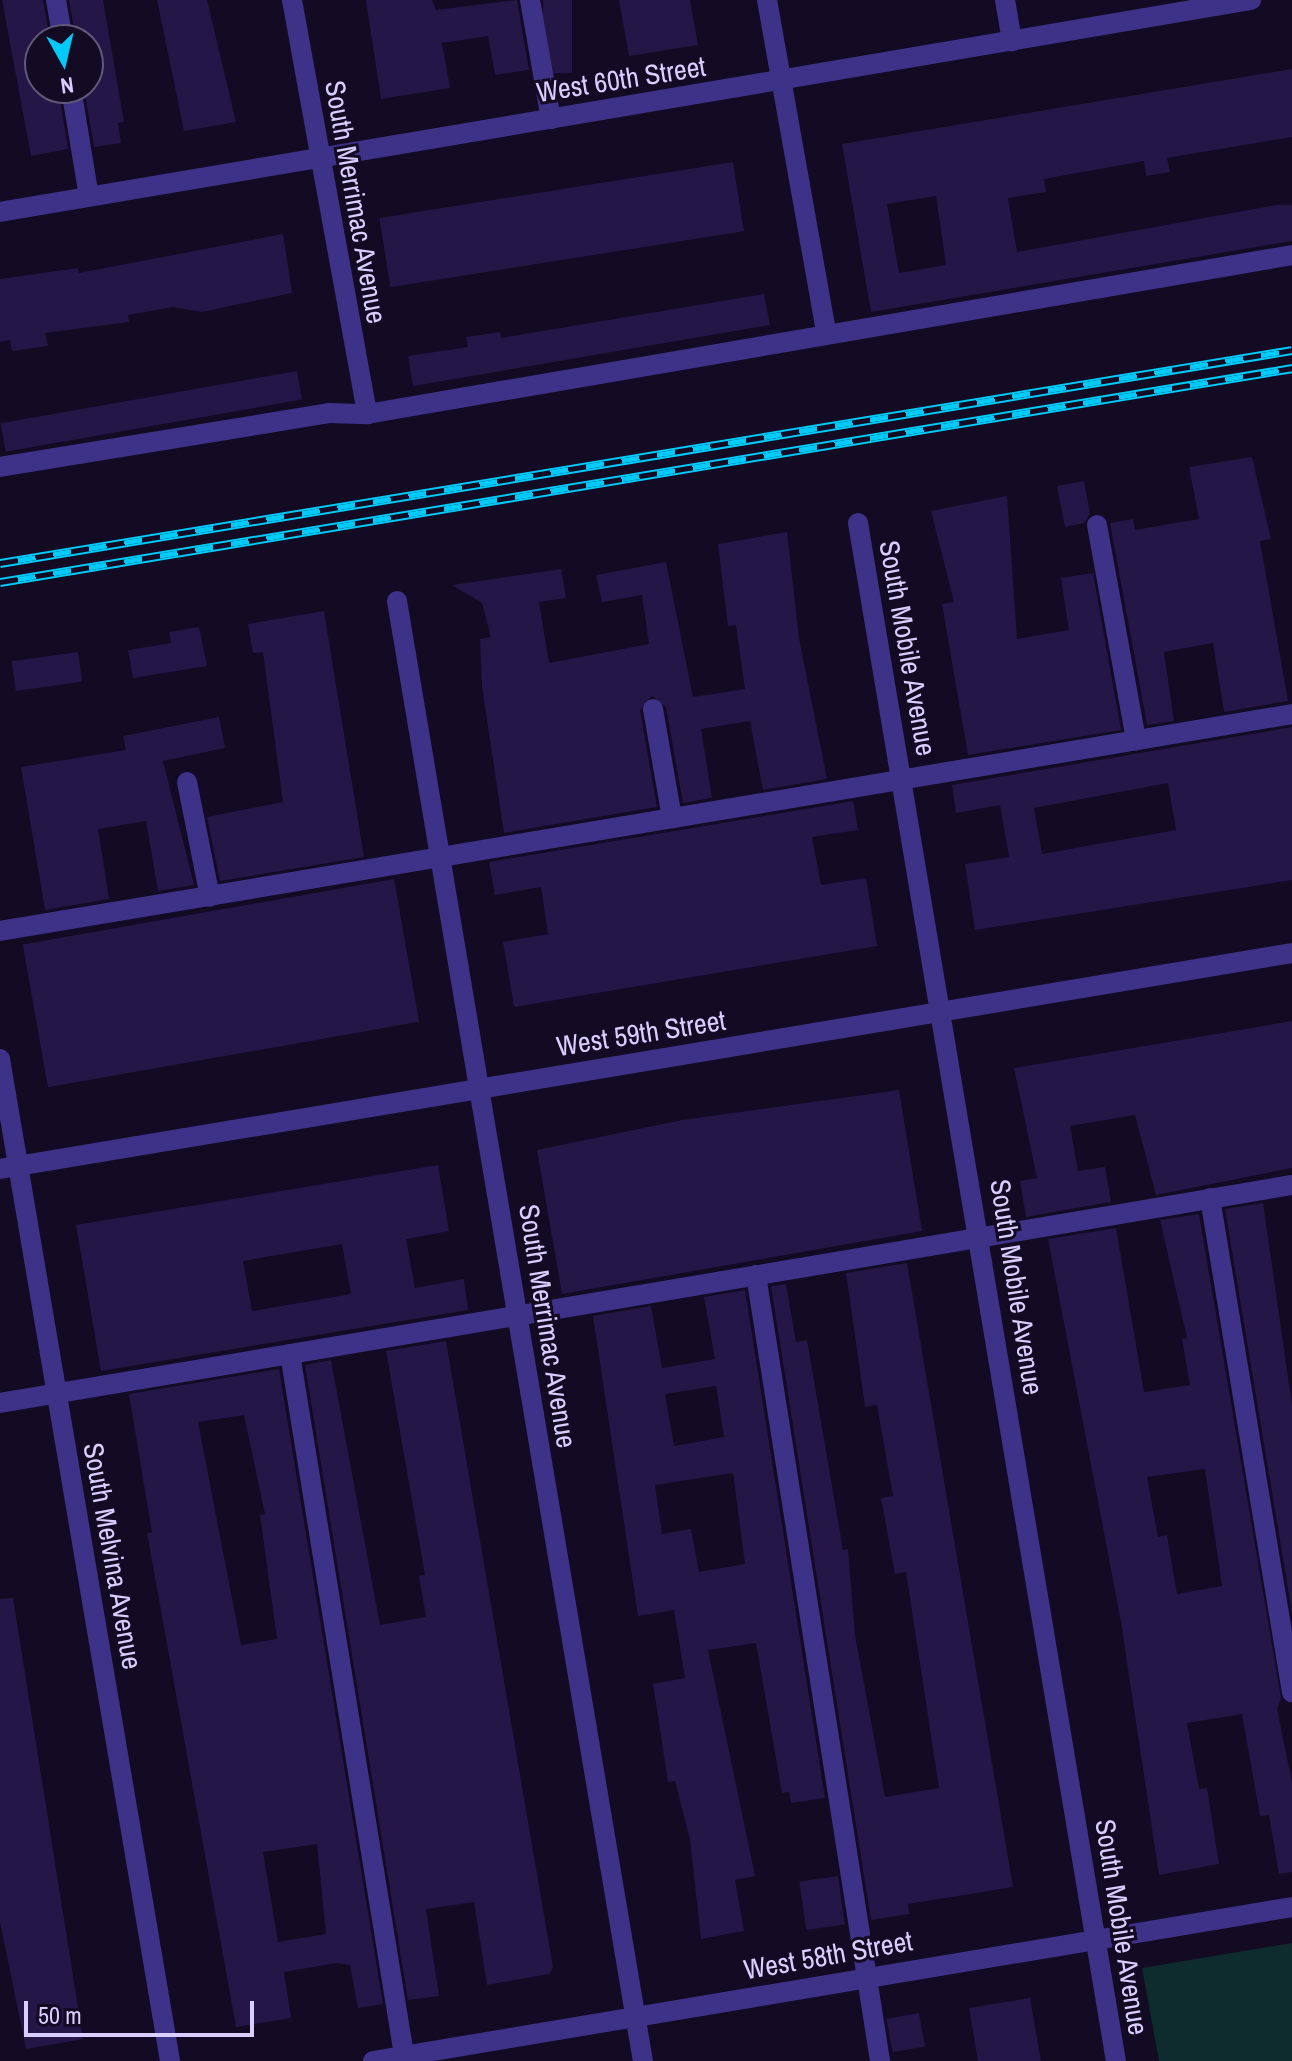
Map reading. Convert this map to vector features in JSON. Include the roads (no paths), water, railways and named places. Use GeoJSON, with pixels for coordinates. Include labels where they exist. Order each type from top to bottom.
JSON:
{"type":"FeatureCollection","features":[{"type":"Feature","properties":{"kind":"street"},"geometry":{"type":"LineString","coordinates":[[56,0],[60,24]]}},
{"type":"Feature","properties":{"kind":"street","name":"South Merrimac Avenue"},"geometry":{"type":"LineString","coordinates":[[292,0],[318,157],[367,414]]}},
{"type":"Feature","properties":{"kind":"street"},"geometry":{"type":"LineString","coordinates":[[530,0],[551,119]]}},
{"type":"Feature","properties":{"kind":"street"},"geometry":{"type":"LineString","coordinates":[[767,0],[826,332]]}},
{"type":"Feature","properties":{"kind":"street"},"geometry":{"type":"LineString","coordinates":[[1005,0],[1012,41]]}},
{"type":"Feature","properties":{"kind":"street","name":"West 60th Street"},"geometry":{"type":"LineString","coordinates":[[0,212],[1243,1]]}},
{"type":"Feature","properties":{"kind":"street"},"geometry":{"type":"LineString","coordinates":[[74,104],[89,197]]}},
{"type":"Feature","properties":{"kind":"street"},"geometry":{"type":"LineString","coordinates":[[0,467],[329,413],[367,414],[826,332],[1292,255]]}},
{"type":"Feature","properties":{"kind":"street","name":"South Mobile Avenue"},"geometry":{"type":"LineString","coordinates":[[858,523],[981,1237],[1116,2061]]}},
{"type":"Feature","properties":{"kind":"street"},"geometry":{"type":"LineString","coordinates":[[1097,525],[1136,740]]}},
{"type":"Feature","properties":{"kind":"street","name":"South Merrimac Avenue"},"geometry":{"type":"LineString","coordinates":[[397,601],[643,2061]]}},
{"type":"Feature","properties":{"kind":"street"},"geometry":{"type":"LineString","coordinates":[[653,709],[672,818]]}},
{"type":"Feature","properties":{"kind":"street"},"geometry":{"type":"LineString","coordinates":[[0,931],[1292,714]]}},
{"type":"Feature","properties":{"kind":"street"},"geometry":{"type":"LineString","coordinates":[[187,782],[210,897]]}},
{"type":"Feature","properties":{"kind":"street","name":"West 59th Street"},"geometry":{"type":"LineString","coordinates":[[9,1167],[1292,953]]}},
{"type":"Feature","properties":{"kind":"street","name":"South Melvina Avenue"},"geometry":{"type":"LineString","coordinates":[[0,1059],[9,1167],[57,1393],[170,2061]]}},
{"type":"Feature","properties":{"kind":"street"},"geometry":{"type":"LineString","coordinates":[[0,1403],[1292,1185]]}},
{"type":"Feature","properties":{"kind":"street"},"geometry":{"type":"LineString","coordinates":[[1210,1198],[1292,1692]]}},
{"type":"Feature","properties":{"kind":"street"},"geometry":{"type":"LineString","coordinates":[[756,1275],[880,2061]]}},
{"type":"Feature","properties":{"kind":"street"},"geometry":{"type":"LineString","coordinates":[[290,1354],[405,2058]]}},
{"type":"Feature","properties":{"kind":"street","name":"West 58th Street"},"geometry":{"type":"LineString","coordinates":[[373,2061],[1292,1907]]}},
{"type":"Feature","properties":{"kind":"railway"},"geometry":{"type":"LineString","coordinates":[[0,563],[1292,350]]}},
{"type":"Feature","properties":{"kind":"railway"},"geometry":{"type":"LineString","coordinates":[[0,582],[1292,368]]}}]}
